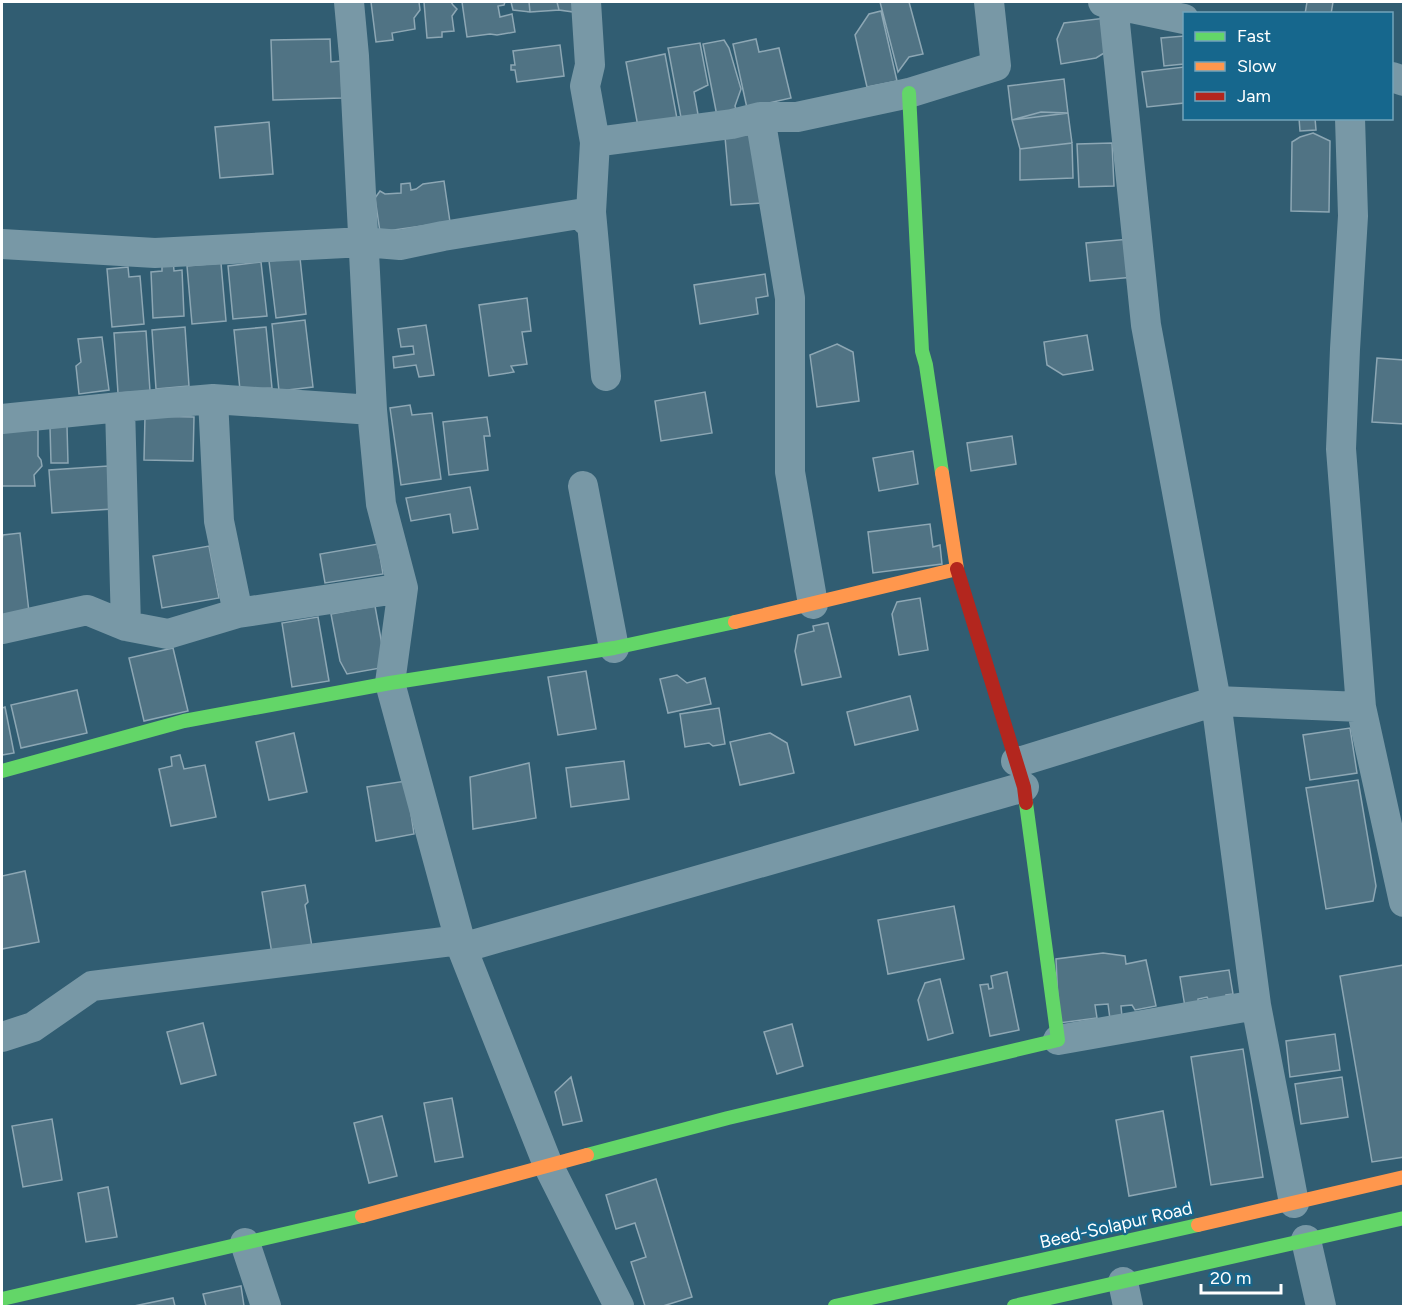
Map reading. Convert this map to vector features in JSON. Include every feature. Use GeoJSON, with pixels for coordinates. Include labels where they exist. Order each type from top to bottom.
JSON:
{"type":"FeatureCollection","features":[{"type":"Feature","properties":{"kind":"street"},"geometry":{"type":"LineString","coordinates":[[349,2],[354,56],[372,410],[381,504],[403,588],[390,683],[461,944],[548,1165],[619,1306]]}},
{"type":"Feature","properties":{"kind":"street"},"geometry":{"type":"LineString","coordinates":[[586,2],[590,65],[585,86],[595,142],[589,217],[606,376]]}},
{"type":"Feature","properties":{"kind":"street"},"geometry":{"type":"LineString","coordinates":[[595,142],[732,124],[760,117],[797,117],[909,93],[996,66],[989,2]]}},
{"type":"Feature","properties":{"kind":"street"},"geometry":{"type":"LineString","coordinates":[[1183,19],[1108,3],[1146,324],[1216,701],[1256,1005],[1294,1203]]}},
{"type":"Feature","properties":{"kind":"street"},"geometry":{"type":"LineString","coordinates":[[909,93],[922,351],[957,569],[1020,774],[1058,1040]]}},
{"type":"Feature","properties":{"kind":"street"},"geometry":{"type":"LineString","coordinates":[[760,117],[790,298],[790,472],[813,604]]}},
{"type":"Feature","properties":{"kind":"street"},"geometry":{"type":"LineString","coordinates":[[1350,120],[1353,216],[1341,449],[1361,707],[1404,902]]}},
{"type":"Feature","properties":{"kind":"street"},"geometry":{"type":"LineString","coordinates":[[2,244],[155,253],[364,242],[400,245],[443,236],[589,217]]}},
{"type":"Feature","properties":{"kind":"street"},"geometry":{"type":"LineString","coordinates":[[2,419],[213,399],[372,410]]}},
{"type":"Feature","properties":{"kind":"street"},"geometry":{"type":"LineString","coordinates":[[213,399],[219,521],[238,613]]}},
{"type":"Feature","properties":{"kind":"street"},"geometry":{"type":"LineString","coordinates":[[120,407],[126,626]]}},
{"type":"Feature","properties":{"kind":"street"},"geometry":{"type":"LineString","coordinates":[[583,486],[614,648]]}},
{"type":"Feature","properties":{"kind":"street"},"geometry":{"type":"LineString","coordinates":[[2,771],[184,721],[390,683],[614,648],[701,630],[957,569]]}},
{"type":"Feature","properties":{"kind":"street"},"geometry":{"type":"LineString","coordinates":[[2,629],[87,610],[126,626],[168,634],[238,613],[403,588]]}},
{"type":"Feature","properties":{"kind":"street"},"geometry":{"type":"LineString","coordinates":[[1020,774],[1022,761],[1216,701],[1361,707]]}},
{"type":"Feature","properties":{"kind":"street"},"geometry":{"type":"LineString","coordinates":[[2,1037],[33,1027],[92,986],[461,944],[1020,774]]}},
{"type":"Feature","properties":{"kind":"street"},"geometry":{"type":"LineString","coordinates":[[2,1299],[344,1221],[728,1118],[1058,1040],[1256,1005]]}},
{"type":"Feature","properties":{"kind":"street","name":"Beed-Solapur Road"},"geometry":{"type":"LineString","coordinates":[[835,1306],[1404,1177]]}},
{"type":"Feature","properties":{"kind":"street"},"geometry":{"type":"LineString","coordinates":[[1014,1306],[1126,1294],[1306,1240],[1404,1218]]}},
{"type":"Feature","properties":{"kind":"street"},"geometry":{"type":"LineString","coordinates":[[1306,1240],[1321,1306]]}},
{"type":"Feature","properties":{"kind":"street"},"geometry":{"type":"LineString","coordinates":[[245,1243],[266,1306]]}},
{"type":"Feature","properties":{"kind":"building"},"geometry":{"type":"Polygon","coordinates":[[[371,2],[419,2],[420,10],[414,18],[415,29],[392,33],[393,40],[376,42],[371,2]]]}},
{"type":"Feature","properties":{"kind":"building"},"geometry":{"type":"Polygon","coordinates":[[[424,2],[451,2],[457,9],[452,16],[454,31],[442,32],[442,37],[427,38],[424,2]]]}},
{"type":"Feature","properties":{"kind":"building"},"geometry":{"type":"Polygon","coordinates":[[[462,2],[505,2],[504,5],[498,6],[500,17],[512,14],[515,32],[467,37],[462,2]]]}},
{"type":"Feature","properties":{"kind":"building"},"geometry":{"type":"Polygon","coordinates":[[[511,2],[529,2],[530,12],[513,10],[511,2]]]}},
{"type":"Feature","properties":{"kind":"building"},"geometry":{"type":"Polygon","coordinates":[[[529,2],[557,2],[559,10],[530,12],[529,2]]]}},
{"type":"Feature","properties":{"kind":"building"},"geometry":{"type":"Polygon","coordinates":[[[557,2],[579,2],[581,13],[559,10],[557,2]]]}},
{"type":"Feature","properties":{"kind":"building"},"geometry":{"type":"Polygon","coordinates":[[[880,2],[909,2],[923,54],[909,57],[898,72],[880,2]]]}},
{"type":"Feature","properties":{"kind":"building"},"geometry":{"type":"Polygon","coordinates":[[[1307,2],[1333,2],[1331,12],[1305,12],[1307,2]]]}},
{"type":"Feature","properties":{"kind":"building"},"geometry":{"type":"Polygon","coordinates":[[[881,11],[897,81],[867,87],[855,35],[869,14],[881,11]]]}},
{"type":"Feature","properties":{"kind":"building"},"geometry":{"type":"Polygon","coordinates":[[[1106,18],[1109,50],[1096,58],[1061,64],[1057,39],[1064,23],[1106,18]]]}},
{"type":"Feature","properties":{"kind":"building"},"geometry":{"type":"Polygon","coordinates":[[[1183,36],[1183,64],[1164,66],[1161,38],[1183,36]]]}},
{"type":"Feature","properties":{"kind":"building"},"geometry":{"type":"Polygon","coordinates":[[[330,39],[331,62],[341,61],[342,98],[273,100],[271,40],[330,39]]]}},
{"type":"Feature","properties":{"kind":"building"},"geometry":{"type":"Polygon","coordinates":[[[756,39],[759,52],[779,48],[791,98],[747,108],[733,44],[756,39]]]}},
{"type":"Feature","properties":{"kind":"building"},"geometry":{"type":"Polygon","coordinates":[[[724,40],[729,48],[741,89],[735,106],[737,112],[717,116],[703,44],[724,40]]]}},
{"type":"Feature","properties":{"kind":"building"},"geometry":{"type":"Polygon","coordinates":[[[700,43],[708,85],[694,92],[699,120],[682,123],[668,48],[700,43]]]}},
{"type":"Feature","properties":{"kind":"building"},"geometry":{"type":"Polygon","coordinates":[[[560,45],[564,76],[517,82],[515,70],[511,70],[511,65],[515,65],[513,51],[560,45]]]}},
{"type":"Feature","properties":{"kind":"building"},"geometry":{"type":"Polygon","coordinates":[[[665,54],[678,124],[639,132],[626,62],[665,54]]]}},
{"type":"Feature","properties":{"kind":"building"},"geometry":{"type":"Polygon","coordinates":[[[1183,67],[1183,103],[1147,107],[1142,72],[1183,67]]]}},
{"type":"Feature","properties":{"kind":"building"},"geometry":{"type":"Polygon","coordinates":[[[1064,79],[1068,113],[1012,120],[1008,86],[1064,79]]]}},
{"type":"Feature","properties":{"kind":"building"},"geometry":{"type":"Polygon","coordinates":[[[1041,112],[1068,113],[1072,143],[1020,149],[1012,120],[1041,112]]]}},
{"type":"Feature","properties":{"kind":"building"},"geometry":{"type":"Polygon","coordinates":[[[1299,120],[1315,120],[1316,130],[1300,131],[1299,120]]]}},
{"type":"Feature","properties":{"kind":"building"},"geometry":{"type":"Polygon","coordinates":[[[269,122],[273,174],[220,178],[215,127],[269,122]]]}},
{"type":"Feature","properties":{"kind":"building"},"geometry":{"type":"Polygon","coordinates":[[[1313,133],[1330,141],[1329,212],[1291,211],[1292,142],[1313,133]]]}},
{"type":"Feature","properties":{"kind":"building"},"geometry":{"type":"Polygon","coordinates":[[[756,134],[762,203],[731,205],[725,137],[756,134]]]}},
{"type":"Feature","properties":{"kind":"building"},"geometry":{"type":"Polygon","coordinates":[[[1072,143],[1073,178],[1020,180],[1020,149],[1072,143]]]}},
{"type":"Feature","properties":{"kind":"building"},"geometry":{"type":"Polygon","coordinates":[[[1112,143],[1114,186],[1079,187],[1077,144],[1112,143]]]}},
{"type":"Feature","properties":{"kind":"building"},"geometry":{"type":"Polygon","coordinates":[[[444,181],[450,222],[380,232],[375,198],[380,191],[385,194],[401,193],[401,184],[410,183],[411,190],[423,184],[444,181]]]}},
{"type":"Feature","properties":{"kind":"building"},"geometry":{"type":"Polygon","coordinates":[[[1130,239],[1134,277],[1090,281],[1086,243],[1130,239]]]}},
{"type":"Feature","properties":{"kind":"building"},"geometry":{"type":"Polygon","coordinates":[[[300,258],[306,314],[276,318],[269,261],[300,258]]]}},
{"type":"Feature","properties":{"kind":"building"},"geometry":{"type":"Polygon","coordinates":[[[173,259],[174,271],[182,270],[184,316],[153,318],[151,272],[162,271],[162,260],[173,259]]]}},
{"type":"Feature","properties":{"kind":"building"},"geometry":{"type":"Polygon","coordinates":[[[261,262],[267,316],[233,319],[228,266],[261,262]]]}},
{"type":"Feature","properties":{"kind":"building"},"geometry":{"type":"Polygon","coordinates":[[[221,263],[226,321],[192,324],[187,266],[221,263]]]}},
{"type":"Feature","properties":{"kind":"building"},"geometry":{"type":"Polygon","coordinates":[[[128,267],[129,277],[140,276],[144,324],[112,327],[107,269],[128,267]]]}},
{"type":"Feature","properties":{"kind":"building"},"geometry":{"type":"Polygon","coordinates":[[[765,274],[768,296],[756,298],[758,314],[700,324],[694,285],[765,274]]]}},
{"type":"Feature","properties":{"kind":"building"},"geometry":{"type":"Polygon","coordinates":[[[527,298],[531,331],[522,332],[527,364],[511,366],[514,372],[489,376],[479,305],[527,298]]]}},
{"type":"Feature","properties":{"kind":"building"},"geometry":{"type":"Polygon","coordinates":[[[305,320],[313,387],[279,391],[272,324],[305,320]]]}},
{"type":"Feature","properties":{"kind":"building"},"geometry":{"type":"Polygon","coordinates":[[[426,325],[434,375],[419,377],[416,365],[394,368],[393,357],[414,354],[413,346],[401,347],[398,329],[426,325]]]}},
{"type":"Feature","properties":{"kind":"building"},"geometry":{"type":"Polygon","coordinates":[[[185,327],[189,386],[156,389],[152,330],[185,327]]]}},
{"type":"Feature","properties":{"kind":"building"},"geometry":{"type":"Polygon","coordinates":[[[266,327],[272,388],[240,390],[234,330],[266,327]]]}},
{"type":"Feature","properties":{"kind":"building"},"geometry":{"type":"Polygon","coordinates":[[[146,331],[150,391],[118,393],[114,333],[146,331]]]}},
{"type":"Feature","properties":{"kind":"building"},"geometry":{"type":"Polygon","coordinates":[[[1087,335],[1093,370],[1063,375],[1047,365],[1044,342],[1087,335]]]}},
{"type":"Feature","properties":{"kind":"building"},"geometry":{"type":"Polygon","coordinates":[[[102,337],[109,390],[79,394],[76,366],[81,362],[78,339],[102,337]]]}},
{"type":"Feature","properties":{"kind":"building"},"geometry":{"type":"Polygon","coordinates":[[[837,344],[853,352],[859,401],[817,407],[810,355],[837,344]]]}},
{"type":"Feature","properties":{"kind":"building"},"geometry":{"type":"Polygon","coordinates":[[[1377,358],[1404,360],[1404,424],[1372,422],[1377,358]]]}},
{"type":"Feature","properties":{"kind":"building"},"geometry":{"type":"Polygon","coordinates":[[[705,392],[712,433],[661,441],[655,401],[705,392]]]}},
{"type":"Feature","properties":{"kind":"building"},"geometry":{"type":"Polygon","coordinates":[[[410,405],[412,415],[432,413],[441,479],[401,485],[390,408],[410,405]]]}},
{"type":"Feature","properties":{"kind":"building"},"geometry":{"type":"Polygon","coordinates":[[[145,416],[194,417],[193,461],[144,460],[145,416]]]}},
{"type":"Feature","properties":{"kind":"building"},"geometry":{"type":"Polygon","coordinates":[[[487,417],[490,436],[484,436],[488,470],[449,475],[443,422],[487,417]]]}},
{"type":"Feature","properties":{"kind":"building"},"geometry":{"type":"Polygon","coordinates":[[[67,426],[68,463],[51,463],[50,427],[67,426]]]}},
{"type":"Feature","properties":{"kind":"building"},"geometry":{"type":"Polygon","coordinates":[[[2,430],[38,430],[38,456],[42,466],[34,475],[35,486],[2,486],[2,430]]]}},
{"type":"Feature","properties":{"kind":"building"},"geometry":{"type":"Polygon","coordinates":[[[1012,436],[1016,464],[971,471],[967,443],[1012,436]]]}},
{"type":"Feature","properties":{"kind":"building"},"geometry":{"type":"Polygon","coordinates":[[[913,451],[918,484],[879,491],[873,458],[913,451]]]}},
{"type":"Feature","properties":{"kind":"building"},"geometry":{"type":"Polygon","coordinates":[[[108,466],[112,509],[52,513],[49,470],[108,466]]]}},
{"type":"Feature","properties":{"kind":"building"},"geometry":{"type":"Polygon","coordinates":[[[470,487],[478,529],[453,533],[450,514],[411,521],[406,498],[470,487]]]}},
{"type":"Feature","properties":{"kind":"building"},"geometry":{"type":"Polygon","coordinates":[[[930,524],[933,547],[940,545],[942,564],[873,573],[868,532],[930,524]]]}},
{"type":"Feature","properties":{"kind":"building"},"geometry":{"type":"Polygon","coordinates":[[[20,533],[29,612],[2,615],[2,539],[3,535],[20,533]]]}},
{"type":"Feature","properties":{"kind":"building"},"geometry":{"type":"Polygon","coordinates":[[[378,544],[383,574],[325,583],[320,554],[378,544]]]}},
{"type":"Feature","properties":{"kind":"building"},"geometry":{"type":"Polygon","coordinates":[[[209,546],[219,598],[162,608],[153,556],[209,546]]]}},
{"type":"Feature","properties":{"kind":"building"},"geometry":{"type":"Polygon","coordinates":[[[920,598],[928,650],[899,655],[892,614],[897,602],[920,598]]]}},
{"type":"Feature","properties":{"kind":"building"},"geometry":{"type":"Polygon","coordinates":[[[375,606],[386,667],[347,674],[340,661],[331,614],[375,606]]]}},
{"type":"Feature","properties":{"kind":"building"},"geometry":{"type":"Polygon","coordinates":[[[318,617],[329,681],[292,687],[282,623],[318,617]]]}},
{"type":"Feature","properties":{"kind":"building"},"geometry":{"type":"Polygon","coordinates":[[[828,623],[841,677],[802,685],[795,651],[798,635],[814,631],[813,626],[828,623]]]}},
{"type":"Feature","properties":{"kind":"building"},"geometry":{"type":"Polygon","coordinates":[[[173,648],[188,711],[144,721],[129,658],[173,648]]]}},
{"type":"Feature","properties":{"kind":"building"},"geometry":{"type":"Polygon","coordinates":[[[586,671],[596,729],[558,735],[548,677],[586,671]]]}},
{"type":"Feature","properties":{"kind":"building"},"geometry":{"type":"Polygon","coordinates":[[[677,675],[687,683],[705,678],[711,704],[668,713],[660,679],[677,675]]]}},
{"type":"Feature","properties":{"kind":"building"},"geometry":{"type":"Polygon","coordinates":[[[77,690],[87,733],[21,748],[11,705],[77,690]]]}},
{"type":"Feature","properties":{"kind":"building"},"geometry":{"type":"Polygon","coordinates":[[[910,696],[918,730],[855,745],[847,712],[910,696]]]}},
{"type":"Feature","properties":{"kind":"building"},"geometry":{"type":"Polygon","coordinates":[[[5,707],[14,753],[2,755],[2,708],[5,707]]]}},
{"type":"Feature","properties":{"kind":"building"},"geometry":{"type":"Polygon","coordinates":[[[719,708],[725,744],[713,746],[709,743],[685,747],[680,714],[719,708]]]}},
{"type":"Feature","properties":{"kind":"building"},"geometry":{"type":"Polygon","coordinates":[[[1350,728],[1357,773],[1310,780],[1303,735],[1350,728]]]}},
{"type":"Feature","properties":{"kind":"building"},"geometry":{"type":"Polygon","coordinates":[[[294,733],[307,792],[269,800],[256,742],[294,733]]]}},
{"type":"Feature","properties":{"kind":"building"},"geometry":{"type":"Polygon","coordinates":[[[770,733],[787,743],[794,773],[740,785],[730,742],[770,733]]]}},
{"type":"Feature","properties":{"kind":"building"},"geometry":{"type":"Polygon","coordinates":[[[180,755],[184,769],[205,765],[216,817],[171,826],[159,769],[172,766],[171,757],[180,755]]]}},
{"type":"Feature","properties":{"kind":"building"},"geometry":{"type":"Polygon","coordinates":[[[624,761],[629,799],[571,807],[566,768],[624,761]]]}},
{"type":"Feature","properties":{"kind":"building"},"geometry":{"type":"Polygon","coordinates":[[[529,763],[536,818],[473,829],[470,777],[529,763]]]}},
{"type":"Feature","properties":{"kind":"building"},"geometry":{"type":"Polygon","coordinates":[[[1358,780],[1376,886],[1373,901],[1326,909],[1306,788],[1358,780]]]}},
{"type":"Feature","properties":{"kind":"building"},"geometry":{"type":"Polygon","coordinates":[[[406,781],[414,834],[376,841],[367,787],[406,781]]]}},
{"type":"Feature","properties":{"kind":"building"},"geometry":{"type":"Polygon","coordinates":[[[25,871],[39,942],[2,949],[2,876],[25,871]]]}},
{"type":"Feature","properties":{"kind":"building"},"geometry":{"type":"Polygon","coordinates":[[[305,885],[308,902],[305,905],[312,947],[272,954],[262,892],[305,885]]]}},
{"type":"Feature","properties":{"kind":"building"},"geometry":{"type":"Polygon","coordinates":[[[954,906],[964,959],[888,974],[878,920],[954,906]]]}},
{"type":"Feature","properties":{"kind":"building"},"geometry":{"type":"Polygon","coordinates":[[[1103,953],[1125,956],[1126,964],[1146,960],[1156,1006],[1135,1010],[1132,1005],[1121,1006],[1122,1017],[1110,1019],[1108,1004],[1095,1005],[1097,1018],[1059,1023],[1056,959],[1103,953]]]}},
{"type":"Feature","properties":{"kind":"building"},"geometry":{"type":"Polygon","coordinates":[[[1404,965],[1404,1157],[1372,1162],[1340,976],[1404,965]]]}},
{"type":"Feature","properties":{"kind":"building"},"geometry":{"type":"Polygon","coordinates":[[[1229,970],[1233,994],[1226,995],[1227,1000],[1210,1002],[1207,997],[1198,999],[1198,1005],[1185,1007],[1180,977],[1229,970]]]}},
{"type":"Feature","properties":{"kind":"building"},"geometry":{"type":"Polygon","coordinates":[[[1007,972],[1019,1030],[990,1036],[980,985],[988,984],[989,989],[993,988],[991,976],[1007,972]]]}},
{"type":"Feature","properties":{"kind":"building"},"geometry":{"type":"Polygon","coordinates":[[[940,979],[953,1033],[928,1040],[918,1000],[925,983],[940,979]]]}},
{"type":"Feature","properties":{"kind":"building"},"geometry":{"type":"Polygon","coordinates":[[[203,1023],[216,1075],[181,1084],[167,1032],[203,1023]]]}},
{"type":"Feature","properties":{"kind":"building"},"geometry":{"type":"Polygon","coordinates":[[[792,1024],[803,1066],[777,1074],[764,1032],[792,1024]]]}},
{"type":"Feature","properties":{"kind":"building"},"geometry":{"type":"Polygon","coordinates":[[[1335,1034],[1340,1070],[1290,1077],[1286,1041],[1335,1034]]]}},
{"type":"Feature","properties":{"kind":"building"},"geometry":{"type":"Polygon","coordinates":[[[1243,1049],[1263,1177],[1211,1185],[1191,1057],[1243,1049]]]}},
{"type":"Feature","properties":{"kind":"building"},"geometry":{"type":"Polygon","coordinates":[[[571,1077],[582,1121],[563,1125],[555,1092],[571,1077]]]}},
{"type":"Feature","properties":{"kind":"building"},"geometry":{"type":"Polygon","coordinates":[[[1342,1077],[1348,1117],[1301,1124],[1295,1084],[1342,1077]]]}},
{"type":"Feature","properties":{"kind":"building"},"geometry":{"type":"Polygon","coordinates":[[[452,1098],[463,1157],[435,1162],[424,1103],[452,1098]]]}},
{"type":"Feature","properties":{"kind":"building"},"geometry":{"type":"Polygon","coordinates":[[[1163,1111],[1176,1187],[1129,1196],[1116,1120],[1163,1111]]]}},
{"type":"Feature","properties":{"kind":"building"},"geometry":{"type":"Polygon","coordinates":[[[382,1116],[397,1176],[369,1183],[354,1123],[382,1116]]]}},
{"type":"Feature","properties":{"kind":"building"},"geometry":{"type":"Polygon","coordinates":[[[52,1119],[62,1180],[23,1187],[12,1126],[52,1119]]]}},
{"type":"Feature","properties":{"kind":"building"},"geometry":{"type":"Polygon","coordinates":[[[656,1179],[692,1297],[663,1306],[645,1306],[631,1262],[646,1257],[635,1223],[616,1229],[606,1195],[656,1179]]]}},
{"type":"Feature","properties":{"kind":"building"},"geometry":{"type":"Polygon","coordinates":[[[108,1187],[117,1237],[86,1242],[78,1193],[108,1187]]]}},
{"type":"Feature","properties":{"kind":"building"},"geometry":{"type":"Polygon","coordinates":[[[241,1286],[244,1306],[206,1306],[203,1294],[241,1286]]]}},
{"type":"Feature","properties":{"kind":"building"},"geometry":{"type":"Polygon","coordinates":[[[173,1298],[175,1306],[134,1306],[173,1298]]]}},
{"type":"Feature","properties":{"kind":"traffic: fast"},"geometry":{"type":"LineString","coordinates":[[909,93],[922,351],[942,473]]}},
{"type":"Feature","properties":{"kind":"traffic: fast"},"geometry":{"type":"LineString","coordinates":[[2,771],[184,721],[390,683],[614,648],[735,622]]}},
{"type":"Feature","properties":{"kind":"traffic: fast"},"geometry":{"type":"LineString","coordinates":[[587,1155],[728,1118],[1058,1040],[1026,803]]}},
{"type":"Feature","properties":{"kind":"traffic: fast"},"geometry":{"type":"LineString","coordinates":[[2,1299],[362,1216]]}},
{"type":"Feature","properties":{"kind":"traffic: fast"},"geometry":{"type":"LineString","coordinates":[[1014,1306],[1404,1218]]}},
{"type":"Feature","properties":{"kind":"traffic: fast"},"geometry":{"type":"LineString","coordinates":[[835,1306],[1198,1225]]}},
{"type":"Feature","properties":{"kind":"traffic: slow"},"geometry":{"type":"LineString","coordinates":[[735,622],[957,569],[942,473]]}},
{"type":"Feature","properties":{"kind":"traffic: slow"},"geometry":{"type":"LineString","coordinates":[[362,1216],[587,1155]]}},
{"type":"Feature","properties":{"kind":"traffic: slow"},"geometry":{"type":"LineString","coordinates":[[1198,1225],[1404,1177]]}},
{"type":"Feature","properties":{"kind":"traffic: jam"},"geometry":{"type":"LineString","coordinates":[[957,569],[1024,787],[1026,803]]}}]}
